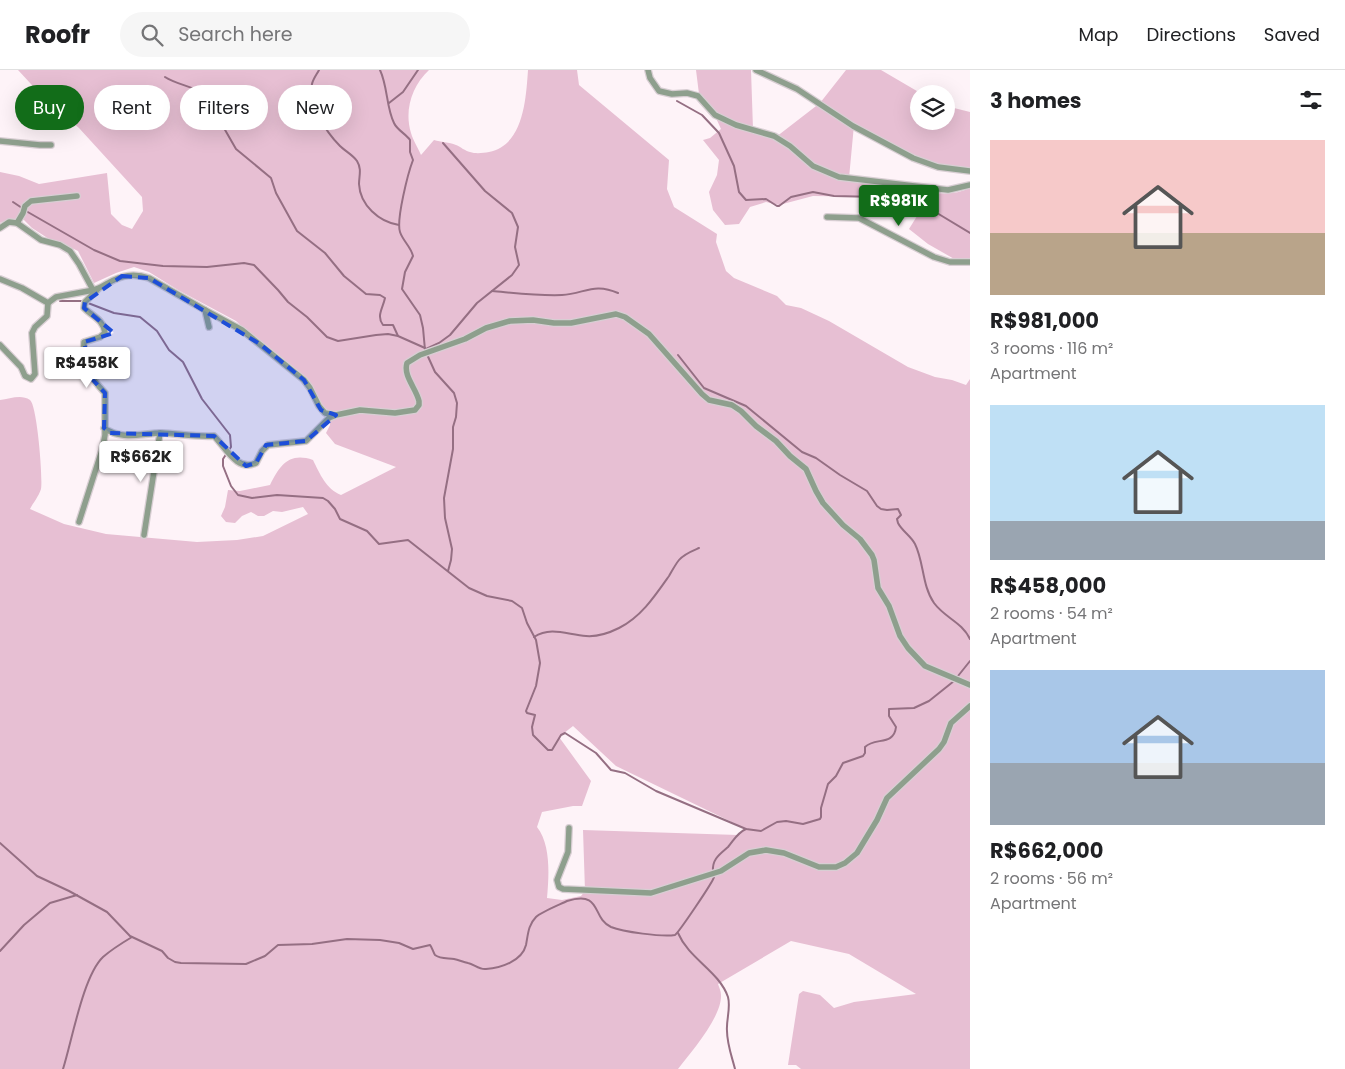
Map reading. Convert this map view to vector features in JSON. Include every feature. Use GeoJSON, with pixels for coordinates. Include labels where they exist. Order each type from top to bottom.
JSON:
{"type":"FeatureCollection","features":[{"type":"Feature","properties":{"kind":"street"},"geometry":{"type":"LineString","coordinates":[[648,70],[650,78],[659,91],[672,94],[687,93],[698,96],[715,115],[736,125],[774,136],[790,146],[813,166],[839,177],[948,190],[970,185]]}},
{"type":"Feature","properties":{"kind":"street"},"geometry":{"type":"LineString","coordinates":[[756,70],[804,92],[853,126],[912,158],[938,167],[970,171]]}},
{"type":"Feature","properties":{"kind":"street"},"geometry":{"type":"LineString","coordinates":[[0,141],[51,145]]}},
{"type":"Feature","properties":{"kind":"street"},"geometry":{"type":"LineString","coordinates":[[17,223],[25,206],[31,201],[77,196]]}},
{"type":"Feature","properties":{"kind":"street"},"geometry":{"type":"LineString","coordinates":[[827,218],[859,218],[934,257],[950,262],[970,262]]}},
{"type":"Feature","properties":{"kind":"street"},"geometry":{"type":"LineString","coordinates":[[0,228],[9,222],[17,223],[42,240],[60,245],[70,251],[79,264],[90,287],[96,290]]}},
{"type":"Feature","properties":{"kind":"street"},"geometry":{"type":"LineString","coordinates":[[48,303],[56,297],[96,290],[122,276],[131,274],[149,278],[232,324],[260,344],[304,380],[321,410],[336,415]]}},
{"type":"Feature","properties":{"kind":"street"},"geometry":{"type":"LineString","coordinates":[[0,279],[22,288],[48,303]]}},
{"type":"Feature","properties":{"kind":"street"},"geometry":{"type":"LineString","coordinates":[[79,522],[102,450],[104,428],[105,393],[92,379],[86,363],[84,348],[84,342],[100,337],[105,332],[101,322],[84,308],[85,302],[96,290]]}},
{"type":"Feature","properties":{"kind":"street"},"geometry":{"type":"LineString","coordinates":[[0,345],[21,367],[25,376],[31,378],[35,374],[32,333],[35,327],[48,316],[48,303]]}},
{"type":"Feature","properties":{"kind":"street"},"geometry":{"type":"LineString","coordinates":[[205,310],[210,327]]}},
{"type":"Feature","properties":{"kind":"street"},"geometry":{"type":"LineString","coordinates":[[104,428],[110,433],[120,435],[160,433],[214,436],[233,458],[246,466],[256,463],[262,451],[268,445],[306,441],[329,418],[336,415],[360,410],[395,413],[415,410],[419,405],[419,401],[407,374],[407,362],[420,355],[465,339],[486,328],[522,320],[571,323],[608,315],[621,315],[649,334],[702,394],[715,402],[736,407],[806,469],[823,503],[864,545],[872,556],[878,588],[889,606],[897,630],[908,648],[926,666],[970,685]]}},
{"type":"Feature","properties":{"kind":"street"},"geometry":{"type":"LineString","coordinates":[[144,535],[160,433]]}},
{"type":"Feature","properties":{"kind":"street"},"geometry":{"type":"LineString","coordinates":[[569,828],[568,852],[556,880],[559,887],[563,889],[651,893],[721,871],[749,853],[766,850],[784,853],[819,867],[836,867],[845,863],[863,846],[887,798],[939,749],[944,742],[951,723],[970,706]]}},
{"type":"Feature","properties":{"kind":"highlighted area"},"geometry":{"type":"Polygon","coordinates":[[[122,276],[149,278],[260,344],[304,380],[321,410],[336,415],[306,441],[266,445],[256,463],[246,466],[214,436],[110,433],[104,428],[105,393],[92,379],[84,342],[114,333],[84,308],[85,302],[122,276]]]}},
{"type":"Feature","properties":{"kind":"shaded area"},"geometry":{"type":"Polygon","coordinates":[[[18,70],[429,70],[414,91],[408,116],[411,133],[421,155],[434,140],[453,144],[475,153],[489,152],[501,148],[510,140],[521,119],[528,70],[577,70],[579,85],[669,160],[667,189],[674,207],[717,234],[716,242],[726,271],[734,278],[777,296],[786,305],[801,308],[829,321],[908,367],[935,377],[966,385],[970,379],[970,1069],[801,1069],[796,1065],[788,1065],[799,994],[803,991],[820,995],[834,1008],[854,1002],[916,994],[849,954],[791,941],[718,984],[721,995],[717,1013],[705,1034],[678,1069],[0,1069],[0,400],[23,397],[30,400],[33,405],[39,442],[41,489],[30,509],[64,524],[106,534],[197,542],[237,540],[263,536],[308,514],[303,507],[282,512],[273,511],[264,516],[258,516],[251,512],[242,516],[235,523],[226,522],[221,516],[225,507],[228,490],[240,491],[270,485],[286,462],[298,458],[313,460],[327,485],[341,495],[396,467],[335,444],[326,433],[330,425],[330,419],[310,386],[236,321],[149,272],[134,267],[94,283],[78,251],[49,239],[32,228],[23,219],[0,223],[0,172],[19,176],[39,184],[107,173],[111,214],[122,225],[132,229],[143,211],[142,197],[81,130],[84,130],[84,85],[32,85],[18,70]],[[573,726],[559,737],[591,781],[582,806],[542,812],[537,827],[542,834],[547,851],[547,898],[562,900],[581,896],[585,891],[583,830],[738,835],[744,828],[616,766],[573,726]]]}},
{"type":"Feature","properties":{"kind":"shaded area"},"geometry":{"type":"Polygon","coordinates":[[[696,70],[751,70],[753,129],[776,137],[820,103],[846,70],[881,70],[910,87],[910,130],[955,130],[955,108],[970,112],[970,169],[944,166],[917,156],[854,125],[849,178],[942,193],[951,193],[970,188],[970,260],[956,260],[928,244],[909,229],[922,208],[913,209],[904,201],[878,197],[813,196],[779,205],[766,202],[750,207],[739,224],[725,225],[713,210],[709,192],[717,175],[719,160],[703,140],[710,138],[721,129],[711,107],[699,94],[696,70]]]}},
{"type":"Feature","properties":{"kind":"waterway"},"geometry":{"type":"LineString","coordinates":[[319,70],[313,82],[311,92],[319,117],[340,146],[359,164],[360,192],[367,205],[384,220],[399,225]]}},
{"type":"Feature","properties":{"kind":"waterway"},"geometry":{"type":"LineString","coordinates":[[380,70],[391,117],[397,128],[410,140],[410,152],[413,160],[401,207],[399,226],[400,232],[413,256],[405,272],[402,289],[420,315],[425,350],[435,372],[454,393],[457,403],[453,427],[453,449],[444,498],[445,518],[452,549],[448,571]]}},
{"type":"Feature","properties":{"kind":"waterway"},"geometry":{"type":"LineString","coordinates":[[389,103],[403,92],[418,70]]}},
{"type":"Feature","properties":{"kind":"waterway"},"geometry":{"type":"LineString","coordinates":[[165,77],[205,95],[236,149],[271,178],[276,193],[297,231],[325,253],[344,276],[366,294],[380,295],[385,298],[380,315],[381,322],[383,325],[393,325],[398,336]]}},
{"type":"Feature","properties":{"kind":"waterway"},"geometry":{"type":"LineString","coordinates":[[677,101],[702,115],[719,133],[734,166],[739,192],[746,200],[766,199],[779,206],[791,197],[813,192],[834,196],[878,197],[932,210],[970,233]]}},
{"type":"Feature","properties":{"kind":"waterway"},"geometry":{"type":"LineString","coordinates":[[426,349],[450,335],[477,303],[512,275],[519,265],[515,247],[518,227],[512,213],[485,191],[443,143]]}},
{"type":"Feature","properties":{"kind":"waterway"},"geometry":{"type":"LineString","coordinates":[[13,202],[22,208]]}},
{"type":"Feature","properties":{"kind":"waterway"},"geometry":{"type":"LineString","coordinates":[[26,211],[94,250],[120,261],[163,266],[207,267],[244,263],[254,265],[288,302],[307,317],[327,337],[338,341],[388,334],[398,336],[425,348]]}},
{"type":"Feature","properties":{"kind":"waterway"},"geometry":{"type":"LineString","coordinates":[[492,291],[553,295],[602,289],[618,293]]}},
{"type":"Feature","properties":{"kind":"waterway"},"geometry":{"type":"LineString","coordinates":[[60,301],[83,301]]}},
{"type":"Feature","properties":{"kind":"waterway"},"geometry":{"type":"LineString","coordinates":[[88,303],[114,313],[140,317],[157,331],[169,350],[183,362],[202,399],[230,435],[231,447],[223,459],[223,466],[231,486],[238,495],[252,498],[277,495],[323,498],[335,509],[340,519],[367,531],[379,544],[408,540],[469,588],[487,596],[512,601],[522,608],[536,640],[540,663],[536,686],[526,711],[535,715],[532,727],[533,735],[548,750],[552,750],[561,735],[565,733],[596,753],[611,770],[625,773],[656,791],[746,829],[761,831],[777,822],[786,821],[803,824],[820,819],[828,784],[836,776],[843,763],[863,756],[865,747],[869,744],[888,739],[895,733],[896,727],[889,716],[889,709],[914,708],[929,701],[954,681]]}},
{"type":"Feature","properties":{"kind":"waterway"},"geometry":{"type":"LineString","coordinates":[[678,355],[704,388],[746,406],[802,452],[816,458],[867,491],[881,509],[898,509],[901,515],[897,519],[898,523],[915,544],[930,596],[938,608],[963,628],[970,639]]}},
{"type":"Feature","properties":{"kind":"waterway"},"geometry":{"type":"LineString","coordinates":[[534,637],[547,632],[595,636],[619,628],[634,618],[647,605],[681,558],[699,548]]}},
{"type":"Feature","properties":{"kind":"waterway"},"geometry":{"type":"LineString","coordinates":[[958,676],[970,661]]}},
{"type":"Feature","properties":{"kind":"waterway"},"geometry":{"type":"LineString","coordinates":[[713,871],[717,857],[746,829]]}},
{"type":"Feature","properties":{"kind":"waterway"},"geometry":{"type":"LineString","coordinates":[[0,843],[37,876],[107,912],[130,936],[162,951],[175,962],[181,963],[246,964],[265,956],[278,945],[312,944],[347,939],[380,940],[399,943],[413,949],[430,945],[435,955],[439,957],[456,959],[481,969],[492,968],[510,963],[524,951],[530,927],[536,917],[567,901],[578,899],[586,899],[591,902],[601,918],[611,927],[643,934],[675,935],[696,907],[714,877]]}},
{"type":"Feature","properties":{"kind":"waterway"},"geometry":{"type":"LineString","coordinates":[[0,951],[24,925],[50,903],[77,895]]}},
{"type":"Feature","properties":{"kind":"waterway"},"geometry":{"type":"LineString","coordinates":[[678,933],[689,950],[718,980],[728,997],[727,1036],[735,1069]]}},
{"type":"Feature","properties":{"kind":"waterway"},"geometry":{"type":"LineString","coordinates":[[63,1069],[84,993],[96,966],[106,954],[132,937]]}}]}
